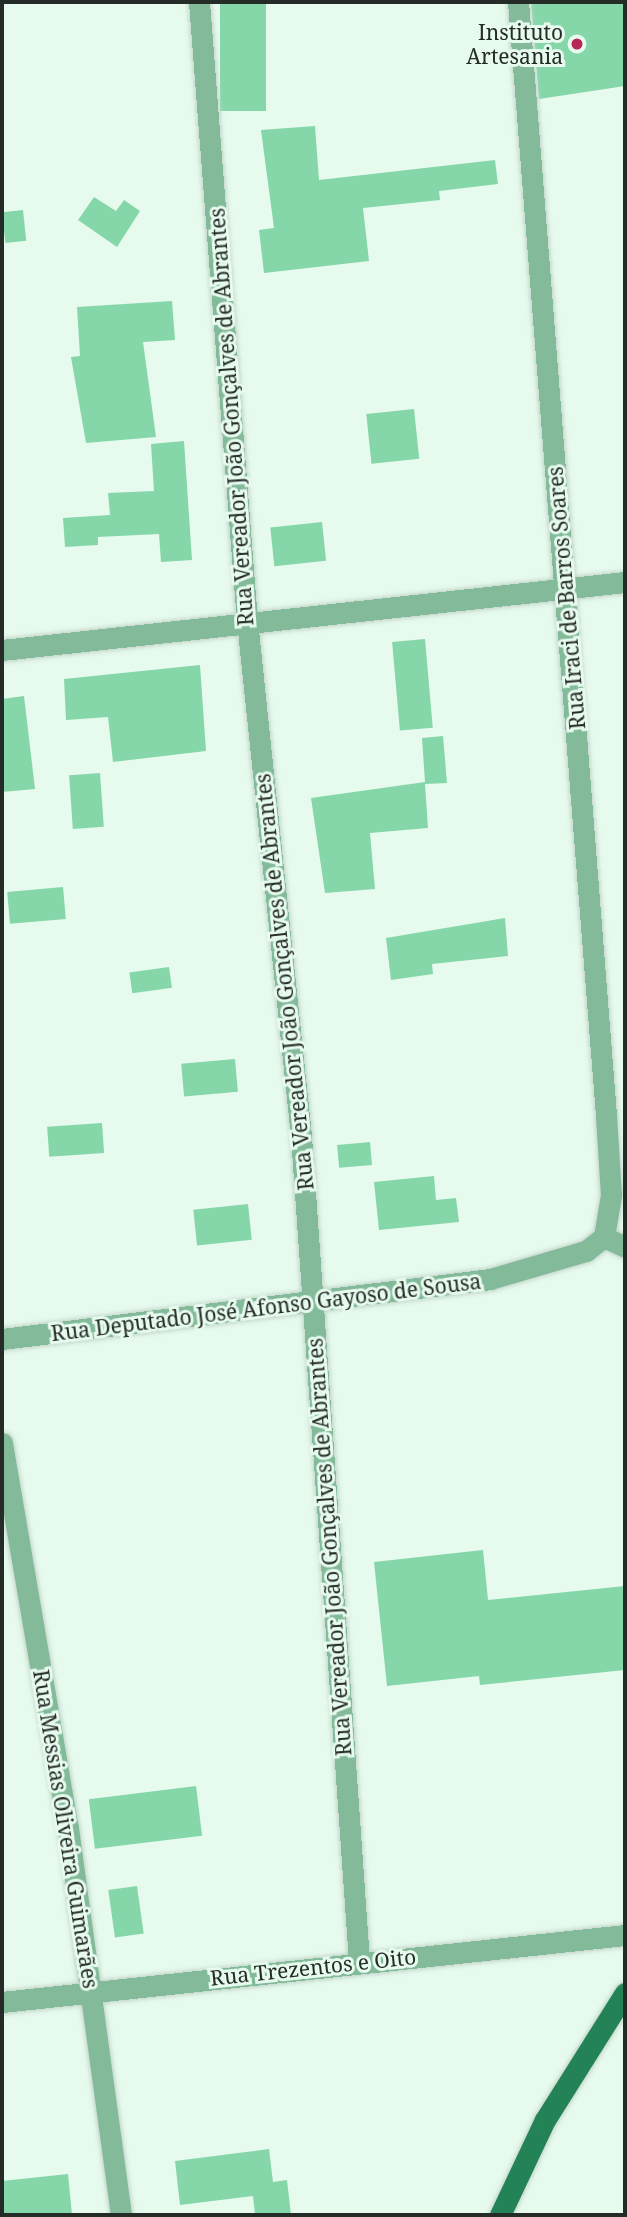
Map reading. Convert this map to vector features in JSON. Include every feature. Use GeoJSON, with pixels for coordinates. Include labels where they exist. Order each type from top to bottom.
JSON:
{"type":"FeatureCollection","features":[{"type":"Feature","properties":{"kind":"main road"},"geometry":{"type":"LineString","coordinates":[[500,2215],[545,2120],[625,1993]]}},
{"type":"Feature","properties":{"kind":"street","name":"Rua Vereador João Gonçalves de Abrantes"},"geometry":{"type":"LineString","coordinates":[[199,2],[247,621],[313,1305],[359,1962]]}},
{"type":"Feature","properties":{"kind":"street","name":"Rua Iraci de Barros Soares"},"geometry":{"type":"LineString","coordinates":[[518,2],[566,587],[611,1195],[604,1237]]}},
{"type":"Feature","properties":{"kind":"street"},"geometry":{"type":"LineString","coordinates":[[2,650],[247,621],[625,582]]}},
{"type":"Feature","properties":{"kind":"street"},"geometry":{"type":"LineString","coordinates":[[604,1237],[625,1247]]}},
{"type":"Feature","properties":{"kind":"street","name":"Rua Deputado José Afonso Gayoso de Sousa"},"geometry":{"type":"LineString","coordinates":[[2,1339],[313,1305],[514,1274],[586,1251],[604,1237]]}},
{"type":"Feature","properties":{"kind":"street","name":"Rua Messias Oliveira Guimarães"},"geometry":{"type":"LineString","coordinates":[[2,1443],[92,1990],[121,2215]]}},
{"type":"Feature","properties":{"kind":"street","name":"Rua Trezentos e Oito"},"geometry":{"type":"LineString","coordinates":[[2,2002],[92,1990],[625,1935]]}},
{"type":"Feature","properties":{"kind":"building"},"geometry":{"type":"Polygon","coordinates":[[[220,2],[266,2],[266,111],[220,111],[220,2]]]}},
{"type":"Feature","properties":{"kind":"building","name":"Instituto Artesania"},"geometry":{"type":"Polygon","coordinates":[[[531,2],[625,2],[625,86],[539,99],[531,2]]]}},
{"type":"Feature","properties":{"kind":"building"},"geometry":{"type":"Polygon","coordinates":[[[315,126],[319,180],[495,160],[498,184],[439,191],[440,200],[363,208],[369,261],[264,273],[259,230],[274,228],[261,130],[315,126]]]}},
{"type":"Feature","properties":{"kind":"building"},"geometry":{"type":"Polygon","coordinates":[[[94,197],[116,211],[124,200],[140,211],[117,247],[78,220],[94,197]]]}},
{"type":"Feature","properties":{"kind":"building"},"geometry":{"type":"Polygon","coordinates":[[[23,210],[26,241],[5,243],[2,212],[23,210]]]}},
{"type":"Feature","properties":{"kind":"building"},"geometry":{"type":"Polygon","coordinates":[[[172,301],[175,340],[143,342],[156,437],[86,443],[71,357],[80,356],[77,307],[172,301]]]}},
{"type":"Feature","properties":{"kind":"building"},"geometry":{"type":"Polygon","coordinates":[[[414,409],[419,459],[371,464],[366,414],[414,409]]]}},
{"type":"Feature","properties":{"kind":"building"},"geometry":{"type":"Polygon","coordinates":[[[184,441],[192,560],[161,562],[159,534],[98,537],[98,545],[65,547],[63,518],[110,515],[108,493],[154,491],[151,444],[184,441]]]}},
{"type":"Feature","properties":{"kind":"building"},"geometry":{"type":"Polygon","coordinates":[[[322,522],[326,561],[274,566],[270,527],[322,522]]]}},
{"type":"Feature","properties":{"kind":"building"},"geometry":{"type":"Polygon","coordinates":[[[425,639],[433,728],[400,731],[392,642],[425,639]]]}},
{"type":"Feature","properties":{"kind":"building"},"geometry":{"type":"Polygon","coordinates":[[[200,665],[206,751],[113,762],[108,717],[66,720],[64,679],[200,665]]]}},
{"type":"Feature","properties":{"kind":"building"},"geometry":{"type":"Polygon","coordinates":[[[24,696],[35,789],[2,792],[2,699],[24,696]]]}},
{"type":"Feature","properties":{"kind":"building"},"geometry":{"type":"Polygon","coordinates":[[[443,736],[447,783],[425,784],[428,828],[370,833],[375,889],[325,893],[311,798],[425,782],[422,738],[443,736]]]}},
{"type":"Feature","properties":{"kind":"building"},"geometry":{"type":"Polygon","coordinates":[[[100,773],[104,827],[73,829],[69,775],[100,773]]]}},
{"type":"Feature","properties":{"kind":"building"},"geometry":{"type":"Polygon","coordinates":[[[63,887],[66,919],[10,924],[7,892],[63,887]]]}},
{"type":"Feature","properties":{"kind":"building"},"geometry":{"type":"Polygon","coordinates":[[[505,918],[508,956],[432,964],[433,974],[391,980],[386,938],[505,918]]]}},
{"type":"Feature","properties":{"kind":"building"},"geometry":{"type":"Polygon","coordinates":[[[169,967],[172,988],[132,993],[129,973],[169,967]]]}},
{"type":"Feature","properties":{"kind":"building"},"geometry":{"type":"Polygon","coordinates":[[[235,1059],[238,1092],[184,1097],[181,1064],[235,1059]]]}},
{"type":"Feature","properties":{"kind":"building"},"geometry":{"type":"Polygon","coordinates":[[[102,1123],[104,1153],[49,1157],[47,1127],[102,1123]]]}},
{"type":"Feature","properties":{"kind":"building"},"geometry":{"type":"Polygon","coordinates":[[[370,1142],[372,1165],[339,1168],[337,1145],[370,1142]]]}},
{"type":"Feature","properties":{"kind":"building"},"geometry":{"type":"Polygon","coordinates":[[[434,1176],[436,1200],[456,1198],[459,1222],[379,1230],[374,1182],[434,1176]]]}},
{"type":"Feature","properties":{"kind":"building"},"geometry":{"type":"Polygon","coordinates":[[[248,1204],[252,1240],[197,1246],[193,1210],[248,1204]]]}},
{"type":"Feature","properties":{"kind":"building"},"geometry":{"type":"Polygon","coordinates":[[[483,1550],[488,1600],[625,1586],[625,1670],[480,1685],[479,1676],[387,1686],[374,1562],[483,1550]]]}},
{"type":"Feature","properties":{"kind":"building"},"geometry":{"type":"Polygon","coordinates":[[[196,1786],[202,1836],[95,1849],[89,1799],[196,1786]]]}},
{"type":"Feature","properties":{"kind":"building"},"geometry":{"type":"Polygon","coordinates":[[[137,1886],[144,1934],[115,1938],[108,1890],[137,1886]]]}},
{"type":"Feature","properties":{"kind":"building"},"geometry":{"type":"Polygon","coordinates":[[[269,2149],[273,2182],[287,2180],[291,2215],[255,2215],[253,2196],[180,2205],[175,2161],[269,2149]]]}},
{"type":"Feature","properties":{"kind":"building"},"geometry":{"type":"Polygon","coordinates":[[[68,2174],[72,2215],[2,2215],[2,2181],[68,2174]]]}},
{"type":"Feature","properties":{"kind":"place","name":"Instituto Artesania"},"geometry":{"type":"Point","coordinates":[577,44]}}]}
